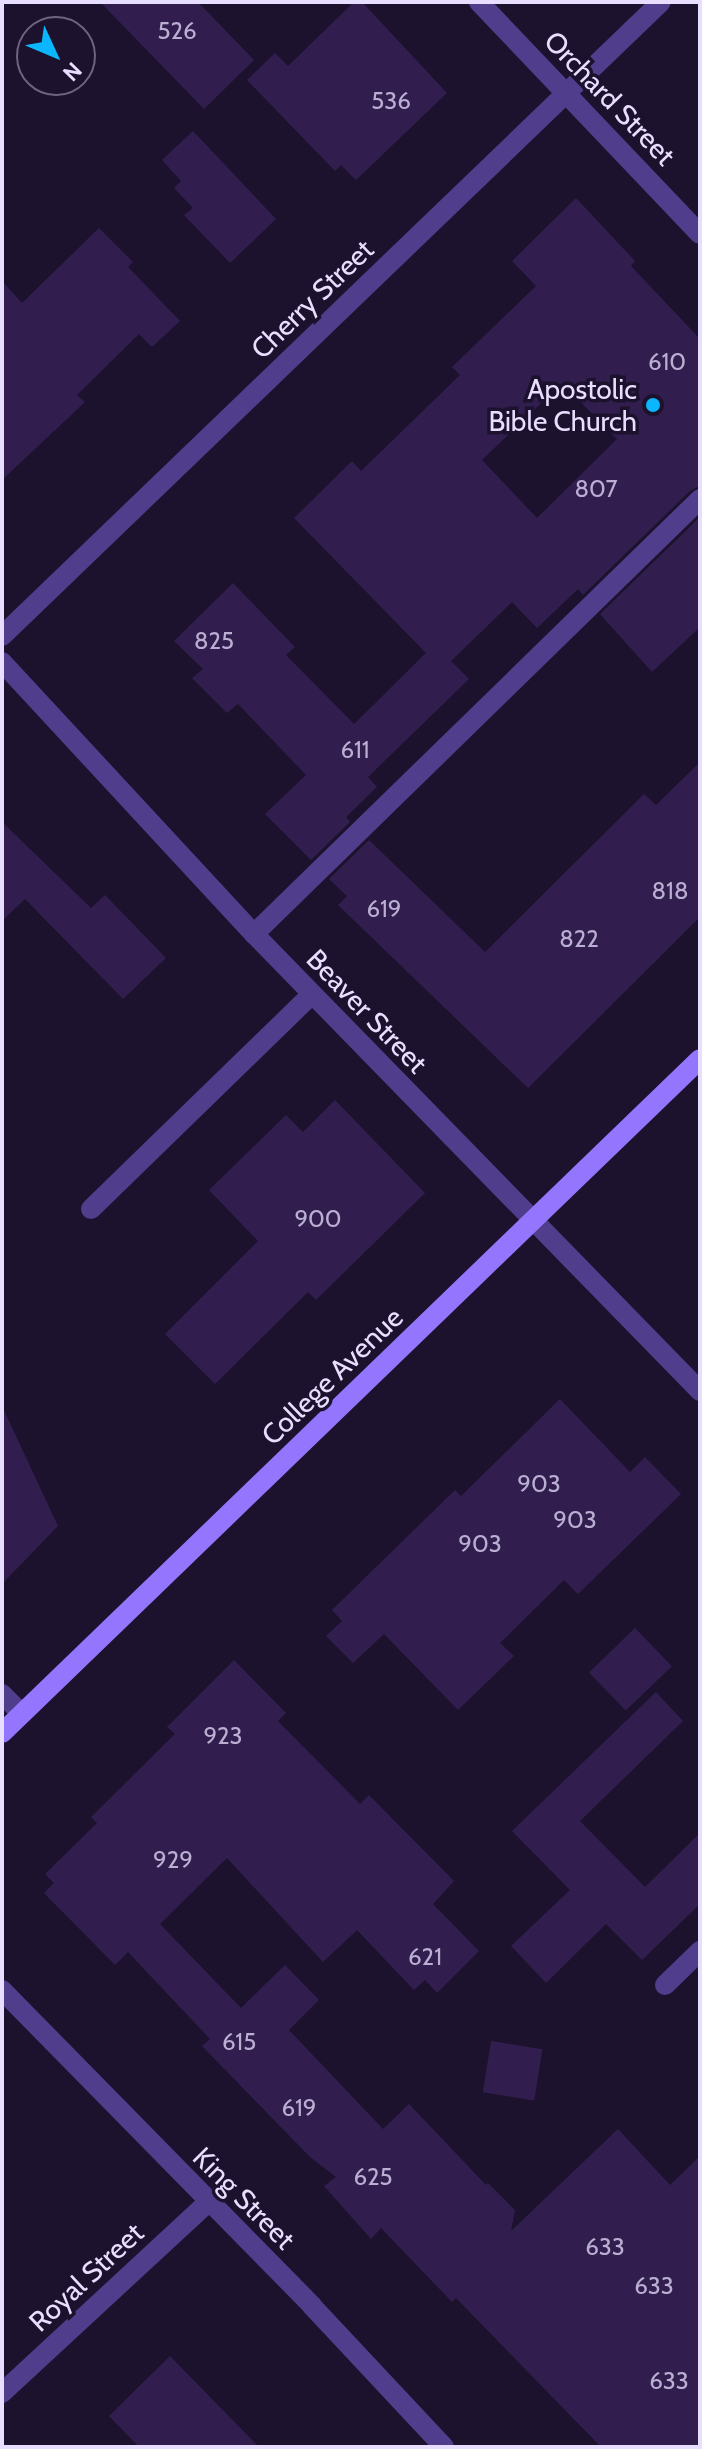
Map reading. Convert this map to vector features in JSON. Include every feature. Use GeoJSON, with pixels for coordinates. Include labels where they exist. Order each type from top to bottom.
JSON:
{"type":"FeatureCollection","features":[{"type":"Feature","properties":{"kind":"main road","name":"College Avenue"},"geometry":{"type":"LineString","coordinates":[[2,1733],[700,1059]]}},
{"type":"Feature","properties":{"kind":"street","name":"Orchard Street"},"geometry":{"type":"LineString","coordinates":[[479,2],[700,234]]}},
{"type":"Feature","properties":{"kind":"street","name":"Cherry Street"},"geometry":{"type":"LineString","coordinates":[[2,636],[661,2]]}},
{"type":"Feature","properties":{"kind":"street"},"geometry":{"type":"LineString","coordinates":[[254,934],[700,499]]}},
{"type":"Feature","properties":{"kind":"street","name":"Beaver Street"},"geometry":{"type":"LineString","coordinates":[[2,662],[254,934],[700,1391]]}},
{"type":"Feature","properties":{"kind":"street"},"geometry":{"type":"LineString","coordinates":[[91,1209],[312,994]]}},
{"type":"Feature","properties":{"kind":"street"},"geometry":{"type":"LineString","coordinates":[[2,1694],[22,1714]]}},
{"type":"Feature","properties":{"kind":"street"},"geometry":{"type":"LineString","coordinates":[[665,1985],[700,1951]]}},
{"type":"Feature","properties":{"kind":"street","name":"King Street"},"geometry":{"type":"LineString","coordinates":[[2,1990],[312,2306],[444,2447]]}},
{"type":"Feature","properties":{"kind":"street","name":"Royal Street"},"geometry":{"type":"LineString","coordinates":[[2,2393],[208,2202]]}},
{"type":"Feature","properties":{"kind":"building"},"geometry":{"type":"Polygon","coordinates":[[[100,2],[198,2],[254,60],[204,109],[100,2]]]}},
{"type":"Feature","properties":{"kind":"building"},"geometry":{"type":"Polygon","coordinates":[[[354,2],[362,2],[447,93],[356,180],[341,165],[335,171],[247,80],[275,53],[288,66],[354,2]]]}},
{"type":"Feature","properties":{"kind":"building"},"geometry":{"type":"Polygon","coordinates":[[[193,131],[276,219],[230,263],[184,215],[193,208],[174,188],[181,181],[162,160],[193,131]]]}},
{"type":"Feature","properties":{"kind":"building"},"geometry":{"type":"Polygon","coordinates":[[[576,198],[635,261],[631,266],[700,339],[700,486],[691,490],[583,595],[578,589],[537,628],[512,602],[451,661],[469,679],[368,777],[377,787],[346,817],[350,822],[311,860],[265,814],[306,775],[238,704],[227,713],[192,678],[203,669],[174,641],[233,583],[295,647],[286,655],[354,724],[426,653],[294,518],[352,461],[361,471],[460,375],[452,367],[536,286],[512,261],[576,198]],[[562,383],[482,460],[537,518],[617,439],[562,383]]]}},
{"type":"Feature","properties":{"kind":"building"},"geometry":{"type":"Polygon","coordinates":[[[99,228],[133,262],[128,267],[180,321],[152,347],[139,334],[77,395],[85,402],[2,480],[2,281],[22,303],[99,228]]]}},
{"type":"Feature","properties":{"kind":"building"},"geometry":{"type":"Polygon","coordinates":[[[700,517],[700,627],[652,672],[600,614],[700,517]]]}},
{"type":"Feature","properties":{"kind":"building"},"geometry":{"type":"Polygon","coordinates":[[[700,762],[700,917],[528,1088],[338,905],[347,896],[329,879],[369,840],[485,952],[644,794],[656,805],[700,762]]]}},
{"type":"Feature","properties":{"kind":"building"},"geometry":{"type":"Polygon","coordinates":[[[2,822],[91,908],[105,895],[166,958],[123,999],[25,899],[2,921],[2,822]]]}},
{"type":"Feature","properties":{"kind":"building"},"geometry":{"type":"Polygon","coordinates":[[[335,1100],[425,1193],[316,1300],[308,1292],[215,1384],[165,1334],[258,1241],[209,1190],[286,1115],[303,1132],[335,1100]]]}},
{"type":"Feature","properties":{"kind":"building"},"geometry":{"type":"Polygon","coordinates":[[[560,1399],[630,1472],[645,1457],[681,1494],[578,1594],[564,1580],[500,1643],[514,1656],[458,1710],[384,1634],[353,1663],[326,1636],[342,1621],[332,1610],[455,1490],[461,1496],[560,1399]]]}},
{"type":"Feature","properties":{"kind":"building"},"geometry":{"type":"Polygon","coordinates":[[[2,1406],[58,1526],[2,1584],[2,1406]]]}},
{"type":"Feature","properties":{"kind":"building"},"geometry":{"type":"Polygon","coordinates":[[[635,1628],[672,1666],[626,1711],[589,1672],[635,1628]]]}},
{"type":"Feature","properties":{"kind":"building"},"geometry":{"type":"Polygon","coordinates":[[[234,1660],[286,1713],[278,1721],[360,1804],[369,1795],[454,1881],[433,1904],[479,1951],[437,1993],[425,1980],[414,1990],[357,1930],[323,1962],[227,1858],[160,1924],[241,2008],[285,1965],[319,2000],[289,2030],[383,2129],[409,2104],[486,2185],[488,2183],[515,2210],[511,2231],[618,2129],[670,2185],[700,2156],[700,2447],[601,2447],[456,2298],[452,2302],[381,2228],[371,2239],[324,2186],[336,2177],[310,2157],[202,2046],[210,2039],[128,1952],[115,1965],[44,1893],[54,1883],[45,1874],[97,1823],[91,1817],[175,1734],[167,1727],[234,1660]]]}},
{"type":"Feature","properties":{"kind":"building"},"geometry":{"type":"Polygon","coordinates":[[[656,1692],[683,1721],[580,1821],[645,1887],[700,1833],[700,1904],[642,1960],[606,1924],[546,1983],[511,1946],[570,1890],[512,1831],[656,1692]]]}},
{"type":"Feature","properties":{"kind":"building"},"geometry":{"type":"Polygon","coordinates":[[[491,2041],[542,2049],[534,2100],[483,2092],[491,2041]]]}},
{"type":"Feature","properties":{"kind":"building"},"geometry":{"type":"Polygon","coordinates":[[[170,2356],[259,2447],[139,2447],[109,2416],[170,2356]]]}},
{"type":"Feature","properties":{"kind":"place","name":"Apostolic Bible Church"},"geometry":{"type":"Point","coordinates":[653,405]}}]}
